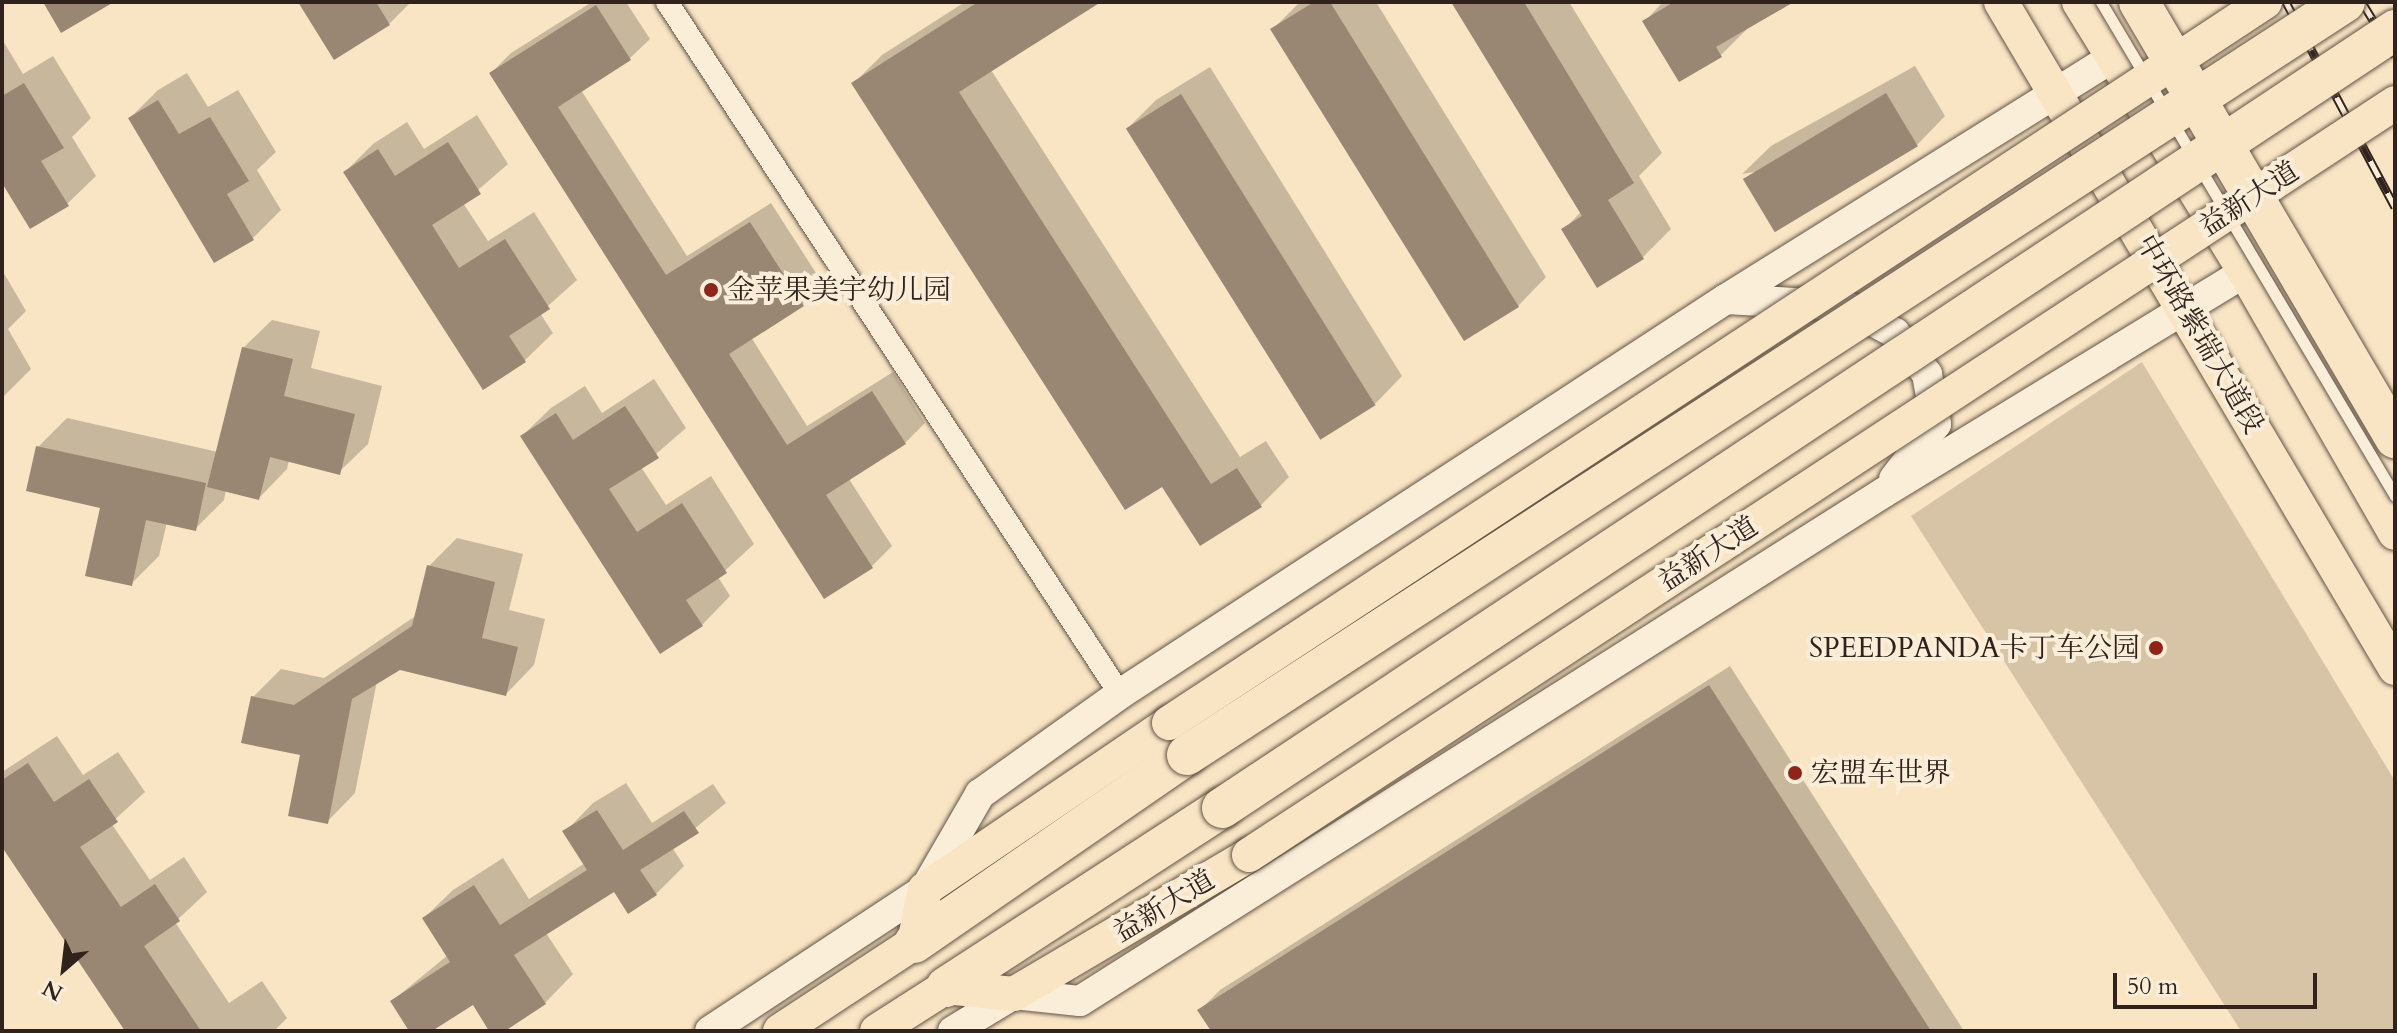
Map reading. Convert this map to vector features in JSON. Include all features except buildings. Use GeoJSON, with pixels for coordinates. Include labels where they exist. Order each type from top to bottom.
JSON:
{"type":"FeatureCollection","features":[{"type":"Feature","properties":{"kind":"highway"},"geometry":{"type":"LineString","coordinates":[[2139,2],[2395,438]]}},
{"type":"Feature","properties":{"kind":"highway"},"geometry":{"type":"LineString","coordinates":[[914,943],[1178,739],[2345,2]]}},
{"type":"Feature","properties":{"kind":"highway"},"geometry":{"type":"LineString","coordinates":[[946,987],[1222,808],[2395,30]]}},
{"type":"Feature","properties":{"kind":"main road","name":"中环路紫瑞大道段"},"geometry":{"type":"LineString","coordinates":[[2001,2],[2185,307],[2395,668]]}},
{"type":"Feature","properties":{"kind":"main road"},"geometry":{"type":"LineString","coordinates":[[2079,2],[2245,272],[2395,533]]}},
{"type":"Feature","properties":{"kind":"main road"},"geometry":{"type":"LineString","coordinates":[[710,1031],[925,889],[1178,739],[2265,2]]}},
{"type":"Feature","properties":{"kind":"main road"},"geometry":{"type":"LineString","coordinates":[[780,1031],[914,943],[925,889],[980,794],[1120,694],[1726,299],[2113,57]]}},
{"type":"Feature","properties":{"kind":"main road","name":"益新大道"},"geometry":{"type":"LineString","coordinates":[[1014,994],[1249,855],[2395,103]]}},
{"type":"Feature","properties":{"kind":"main road"},"geometry":{"type":"LineString","coordinates":[[881,1030],[946,987],[1080,1001],[1883,493],[2245,272]]}},
{"type":"Feature","properties":{"kind":"main road"},"geometry":{"type":"LineString","coordinates":[[1726,299],[1846,306],[1895,333],[1927,374],[1936,424],[1883,493]]}},
{"type":"Feature","properties":{"kind":"main road"},"geometry":{"type":"LineString","coordinates":[[953,1031],[1014,994]]}},
{"type":"Feature","properties":{"kind":"street"},"geometry":{"type":"LineString","coordinates":[[667,2],[1120,694]]}},
{"type":"Feature","properties":{"kind":"lane"},"geometry":{"type":"LineString","coordinates":[[2101,2],[2395,496]]}},
{"type":"Feature","properties":{"kind":"shaded area","name":"SPEEDPANDA卡丁车公园"},"geometry":{"type":"Polygon","coordinates":[[[2142,362],[2395,781],[2395,1031],[2241,1031],[1911,516],[2142,362]]]}},
{"type":"Feature","properties":{"kind":"railway"},"geometry":{"type":"LineString","coordinates":[[2286,2],[2395,207]]}},
{"type":"Feature","properties":{"kind":"railway"},"geometry":{"type":"LineString","coordinates":[[2362,2],[2395,56]]}},
{"type":"Feature","properties":{"kind":"place","name":"金苹果美宇幼儿园"},"geometry":{"type":"Point","coordinates":[711,290]}},
{"type":"Feature","properties":{"kind":"place","name":"SPEEDPANDA卡丁车公园"},"geometry":{"type":"Point","coordinates":[2156,648]}},
{"type":"Feature","properties":{"kind":"place","name":"宏盟车世界"},"geometry":{"type":"Point","coordinates":[1795,773]}}]}
